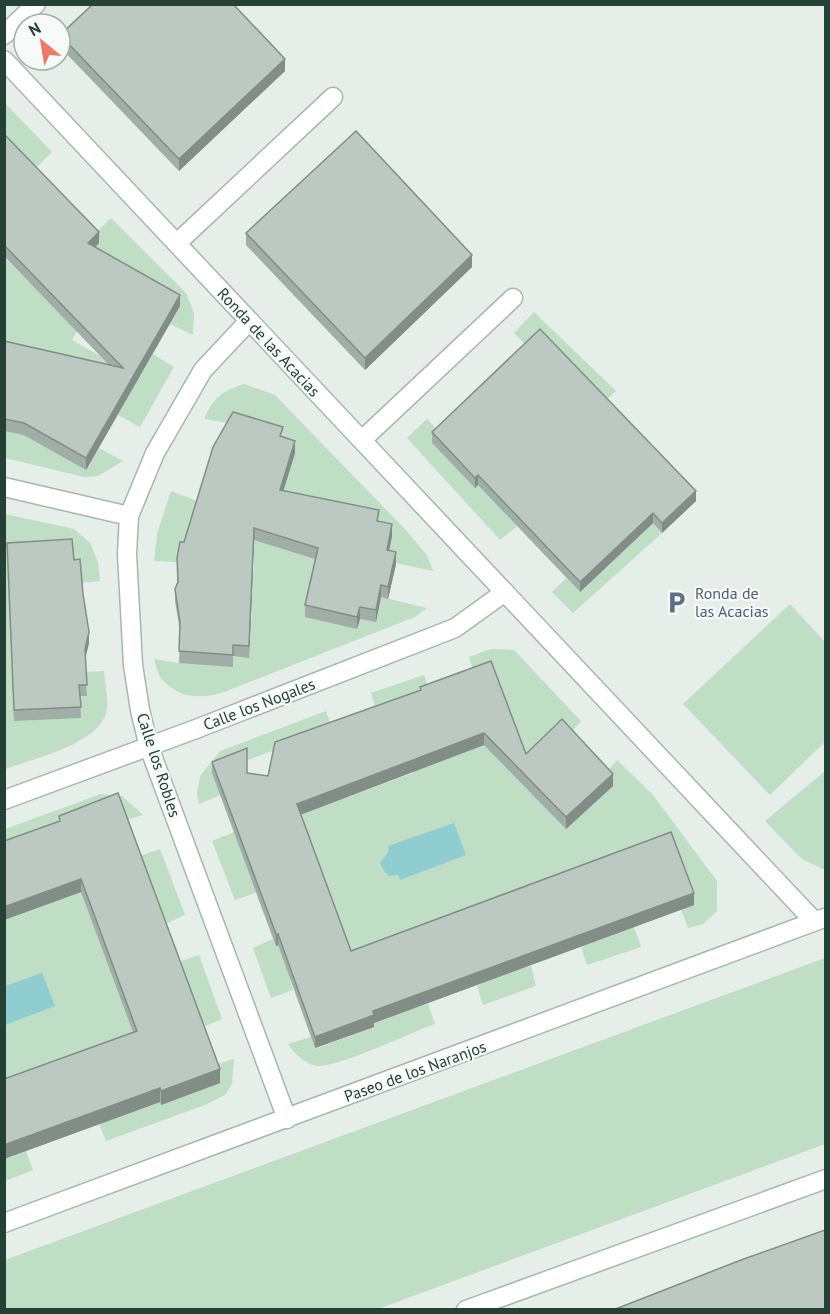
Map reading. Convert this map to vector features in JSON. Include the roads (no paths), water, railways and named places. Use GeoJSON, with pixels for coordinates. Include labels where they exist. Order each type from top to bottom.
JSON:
{"type":"FeatureCollection","features":[{"type":"Feature","properties":{"kind":"street"},"geometry":{"type":"LineString","coordinates":[[4,34],[36,4]]}},
{"type":"Feature","properties":{"kind":"street","name":"Ronda de las Acacias"},"geometry":{"type":"LineString","coordinates":[[4,60],[504,592],[820,919]]}},
{"type":"Feature","properties":{"kind":"street"},"geometry":{"type":"LineString","coordinates":[[177,243],[333,97]]}},
{"type":"Feature","properties":{"kind":"street"},"geometry":{"type":"LineString","coordinates":[[362,440],[513,298]]}},
{"type":"Feature","properties":{"kind":"street","name":"Calle los Robles"},"geometry":{"type":"LineString","coordinates":[[249,321],[203,370],[155,453],[129,516],[127,554],[133,665],[149,747],[287,1119]]}},
{"type":"Feature","properties":{"kind":"street"},"geometry":{"type":"LineString","coordinates":[[4,487],[129,516]]}},
{"type":"Feature","properties":{"kind":"street","name":"Calle los Nogales"},"geometry":{"type":"LineString","coordinates":[[4,800],[149,747],[455,628],[504,592]]}},
{"type":"Feature","properties":{"kind":"street","name":"Paseo de los Naranjos"},"geometry":{"type":"LineString","coordinates":[[4,1223],[820,919]]}},
{"type":"Feature","properties":{"kind":"street"},"geometry":{"type":"LineString","coordinates":[[466,1310],[825,1179]]}},
{"type":"Feature","properties":{"kind":"water"},"geometry":{"type":"Polygon","coordinates":[[[454,823],[466,855],[400,880],[398,875],[389,876],[384,871],[380,863],[389,851],[388,846],[454,823]]]}},
{"type":"Feature","properties":{"kind":"water"},"geometry":{"type":"Polygon","coordinates":[[[42,973],[55,1006],[5,1025],[5,986],[42,973]]]}},
{"type":"Feature","properties":{"kind":"place","name":"Ronda de las Acacias"},"geometry":{"type":"Point","coordinates":[677,602]}}]}
